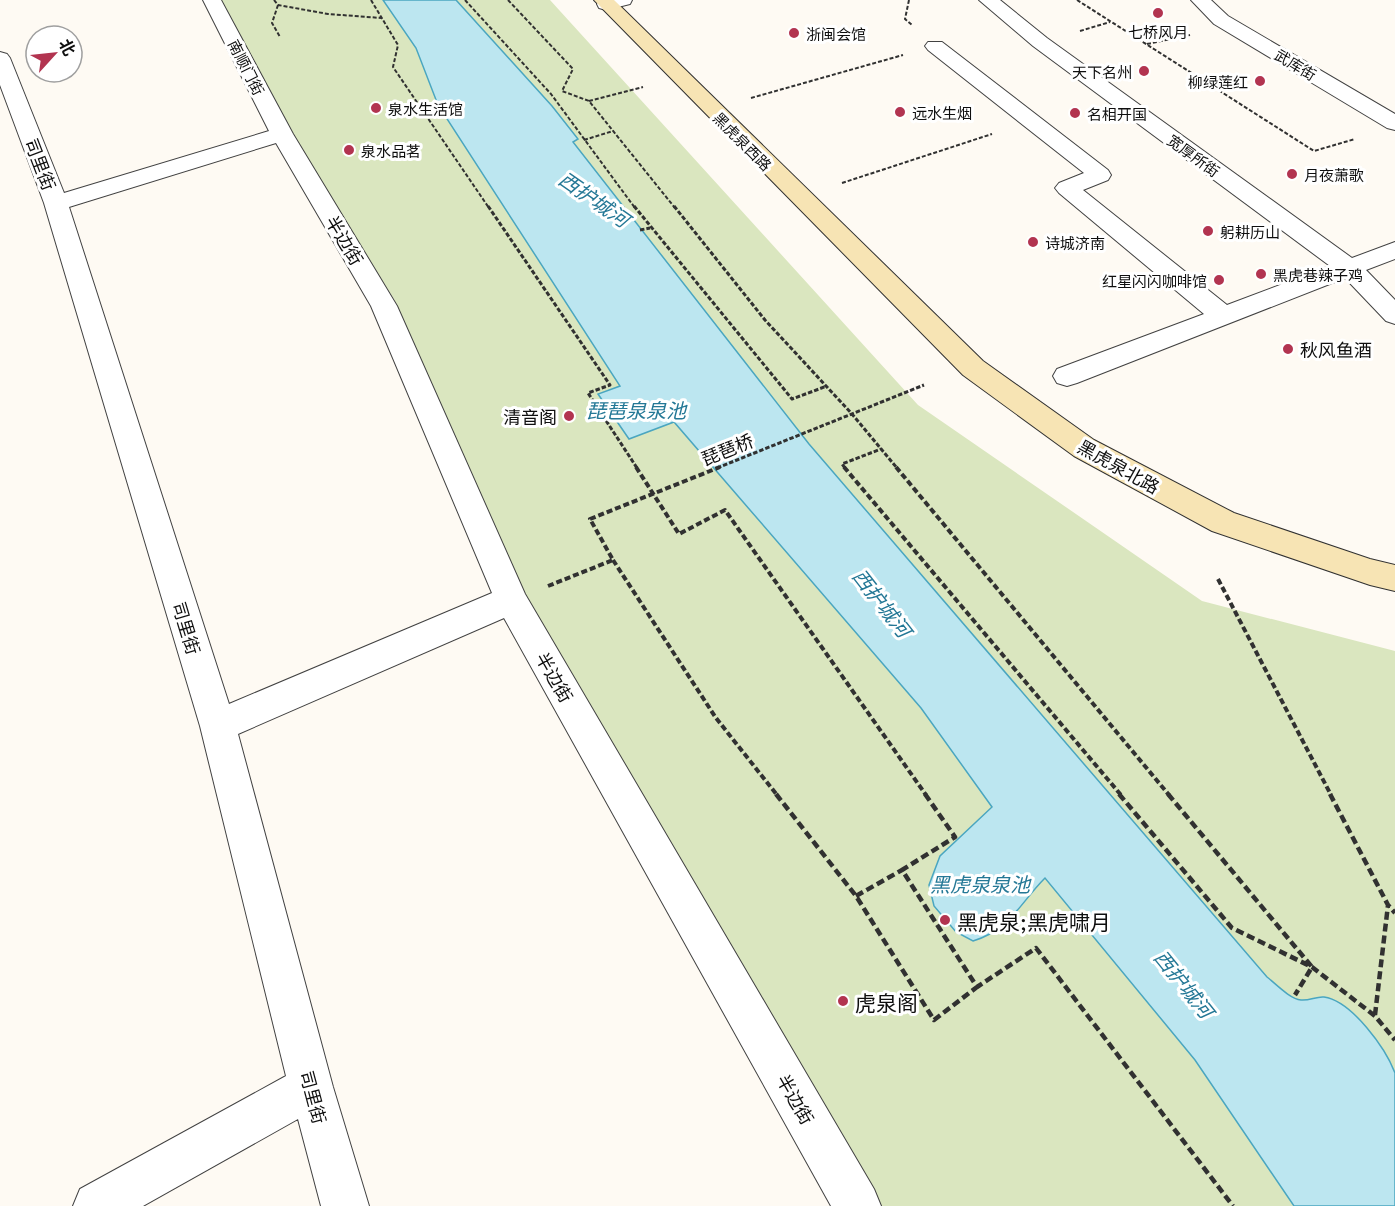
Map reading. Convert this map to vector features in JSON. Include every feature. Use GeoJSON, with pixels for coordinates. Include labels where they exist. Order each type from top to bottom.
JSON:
{"type":"FeatureCollection","features":[{"type":"Feature","properties":{"kind":"street","name":"南顺门街"},"geometry":{"type":"LineString","coordinates":[[212,0],[282,134]]}},
{"type":"Feature","properties":{"kind":"street","name":"宽厚所街"},"geometry":{"type":"LineString","coordinates":[[988,0],[1040,42],[1347,267],[1395,315]]}},
{"type":"Feature","properties":{"kind":"street","name":"武库街"},"geometry":{"type":"LineString","coordinates":[[1200,0],[1221,20],[1395,123]]}},
{"type":"Feature","properties":{"kind":"street","name":"黑虎泉西路"},"geometry":{"type":"LineString","coordinates":[[611,1],[884,282]]}},
{"type":"Feature","properties":{"kind":"street"},"geometry":{"type":"LineString","coordinates":[[935,46],[1029,122],[1100,175],[1067,189],[1225,317]]}},
{"type":"Feature","properties":{"kind":"street","name":"司里街"},"geometry":{"type":"LineString","coordinates":[[0,58],[56,203],[218,726],[311,1087],[345,1206]]}},
{"type":"Feature","properties":{"kind":"street"},"geometry":{"type":"LineString","coordinates":[[56,203],[282,134]]}},
{"type":"Feature","properties":{"kind":"street","name":"半边街"},"geometry":{"type":"LineString","coordinates":[[282,134],[384,306],[511,600],[857,1206]]}},
{"type":"Feature","properties":{"kind":"street"},"geometry":{"type":"LineString","coordinates":[[1067,376],[1395,250]]}},
{"type":"Feature","properties":{"kind":"street","name":"黑虎泉北路"},"geometry":{"type":"LineString","coordinates":[[884,282],[973,368],[1084,448],[1223,522],[1370,572],[1395,578]]}},
{"type":"Feature","properties":{"kind":"street"},"geometry":{"type":"LineString","coordinates":[[218,726],[511,600]]}},
{"type":"Feature","properties":{"kind":"street"},"geometry":{"type":"LineString","coordinates":[[97,1206],[311,1087]]}},
{"type":"Feature","properties":{"kind":"path"},"geometry":{"type":"LineString","coordinates":[[274,0],[278,5],[328,14],[382,18]]}},
{"type":"Feature","properties":{"kind":"path"},"geometry":{"type":"LineString","coordinates":[[371,0],[398,45],[393,67],[610,385],[588,393],[679,534],[725,510],[955,837],[856,896]]}},
{"type":"Feature","properties":{"kind":"path"},"geometry":{"type":"LineString","coordinates":[[465,0],[551,94],[650,228],[792,399],[827,386]]}},
{"type":"Feature","properties":{"kind":"path"},"geometry":{"type":"LineString","coordinates":[[508,0],[573,69],[562,91],[589,101],[765,320],[852,414],[1312,967]]}},
{"type":"Feature","properties":{"kind":"path"},"geometry":{"type":"LineString","coordinates":[[909,0],[905,19],[935,46]]}},
{"type":"Feature","properties":{"kind":"path"},"geometry":{"type":"LineString","coordinates":[[1077,0],[1314,151],[1360,138]]}},
{"type":"Feature","properties":{"kind":"path"},"geometry":{"type":"LineString","coordinates":[[278,5],[272,23],[280,37]]}},
{"type":"Feature","properties":{"kind":"path"},"geometry":{"type":"LineString","coordinates":[[748,99],[935,46]]}},
{"type":"Feature","properties":{"kind":"path"},"geometry":{"type":"LineString","coordinates":[[589,101],[646,86]]}},
{"type":"Feature","properties":{"kind":"path"},"geometry":{"type":"LineString","coordinates":[[842,183],[1029,122]]}},
{"type":"Feature","properties":{"kind":"path"},"geometry":{"type":"LineString","coordinates":[[584,140],[613,131]]}},
{"type":"Feature","properties":{"kind":"path"},"geometry":{"type":"LineString","coordinates":[[640,230],[650,228]]}},
{"type":"Feature","properties":{"kind":"path"},"geometry":{"type":"LineString","coordinates":[[812,430],[924,385]]}},
{"type":"Feature","properties":{"kind":"path","name":"琵琶桥"},"geometry":{"type":"LineString","coordinates":[[653,493],[812,430]]}},
{"type":"Feature","properties":{"kind":"path"},"geometry":{"type":"LineString","coordinates":[[881,449],[842,464],[1232,928],[1312,967],[1375,1016],[1395,1040]]}},
{"type":"Feature","properties":{"kind":"path"},"geometry":{"type":"LineString","coordinates":[[653,493],[590,519],[613,560],[716,718],[856,896],[934,1020],[977,987],[1036,948],[1233,1206]]}},
{"type":"Feature","properties":{"kind":"path"},"geometry":{"type":"LineString","coordinates":[[511,600],[613,560]]}},
{"type":"Feature","properties":{"kind":"path"},"geometry":{"type":"LineString","coordinates":[[1218,579],[1388,905],[1395,912]]}},
{"type":"Feature","properties":{"kind":"path"},"geometry":{"type":"LineString","coordinates":[[902,870],[977,987]]}},
{"type":"Feature","properties":{"kind":"path"},"geometry":{"type":"LineString","coordinates":[[1375,1016],[1388,905]]}},
{"type":"Feature","properties":{"kind":"path"},"geometry":{"type":"LineString","coordinates":[[1295,995],[1312,967]]}},
{"type":"Feature","properties":{"kind":"green space"},"geometry":{"type":"Polygon","coordinates":[[[219,0],[550,0],[918,405],[1202,601],[1395,651],[1395,1206],[868,1206],[521,587],[394,299],[286,128],[219,0]]]}},
{"type":"Feature","properties":{"kind":"water"},"geometry":{"type":"Polygon","coordinates":[[[383,0],[456,0],[552,106],[578,139],[573,142],[809,444],[1267,977],[1297,999],[1324,997],[1335,1000],[1367,1027],[1395,1073],[1395,1206],[1294,1206],[1195,1060],[1045,878],[1005,923],[986,936],[973,941],[956,932],[934,906],[929,885],[940,856],[992,807],[921,708],[674,422],[629,439],[598,394],[620,386],[438,105],[416,48],[383,0]]]}},
{"type":"Feature","properties":{"kind":"place","name":"七桥风月"},"geometry":{"type":"Point","coordinates":[1158,13]}},
{"type":"Feature","properties":{"kind":"place","name":"浙闽会馆"},"geometry":{"type":"Point","coordinates":[794,33]}},
{"type":"Feature","properties":{"kind":"place","name":"天下名州"},"geometry":{"type":"Point","coordinates":[1144,71]}},
{"type":"Feature","properties":{"kind":"place","name":"柳绿莲红"},"geometry":{"type":"Point","coordinates":[1260,81]}},
{"type":"Feature","properties":{"kind":"place","name":"泉水生活馆"},"geometry":{"type":"Point","coordinates":[376,108]}},
{"type":"Feature","properties":{"kind":"place","name":"远水生烟"},"geometry":{"type":"Point","coordinates":[900,112]}},
{"type":"Feature","properties":{"kind":"place","name":"名相开国"},"geometry":{"type":"Point","coordinates":[1075,113]}},
{"type":"Feature","properties":{"kind":"place","name":"泉水品茗"},"geometry":{"type":"Point","coordinates":[349,150]}},
{"type":"Feature","properties":{"kind":"place","name":"月夜萧歌"},"geometry":{"type":"Point","coordinates":[1292,174]}},
{"type":"Feature","properties":{"kind":"place","name":"躬耕历山"},"geometry":{"type":"Point","coordinates":[1208,231]}},
{"type":"Feature","properties":{"kind":"place","name":"诗城济南"},"geometry":{"type":"Point","coordinates":[1033,242]}},
{"type":"Feature","properties":{"kind":"place","name":"黑虎巷辣子鸡"},"geometry":{"type":"Point","coordinates":[1261,274]}},
{"type":"Feature","properties":{"kind":"place","name":"红星闪闪咖啡馆"},"geometry":{"type":"Point","coordinates":[1219,280]}},
{"type":"Feature","properties":{"kind":"place","name":"秋风鱼酒"},"geometry":{"type":"Point","coordinates":[1288,349]}},
{"type":"Feature","properties":{"kind":"place","name":"清音阁"},"geometry":{"type":"Point","coordinates":[569,416]}},
{"type":"Feature","properties":{"kind":"place","name":"黑虎泉;黑虎啸月"},"geometry":{"type":"Point","coordinates":[945,920]}},
{"type":"Feature","properties":{"kind":"place","name":"虎泉阁"},"geometry":{"type":"Point","coordinates":[843,1001]}},
{"type":"Feature","properties":{"kind":"water label","name":"西护城河"},"geometry":{"type":"Point","coordinates":[595,198]}},
{"type":"Feature","properties":{"kind":"water label","name":"琵琶泉泉池"},"geometry":{"type":"Point","coordinates":[636,409]}},
{"type":"Feature","properties":{"kind":"water label","name":"西护城河"},"geometry":{"type":"Point","coordinates":[883,602]}},
{"type":"Feature","properties":{"kind":"water label","name":"黑虎泉泉池"},"geometry":{"type":"Point","coordinates":[980,883]}},
{"type":"Feature","properties":{"kind":"water label","name":"西护城河"},"geometry":{"type":"Point","coordinates":[1185,983]}}]}
